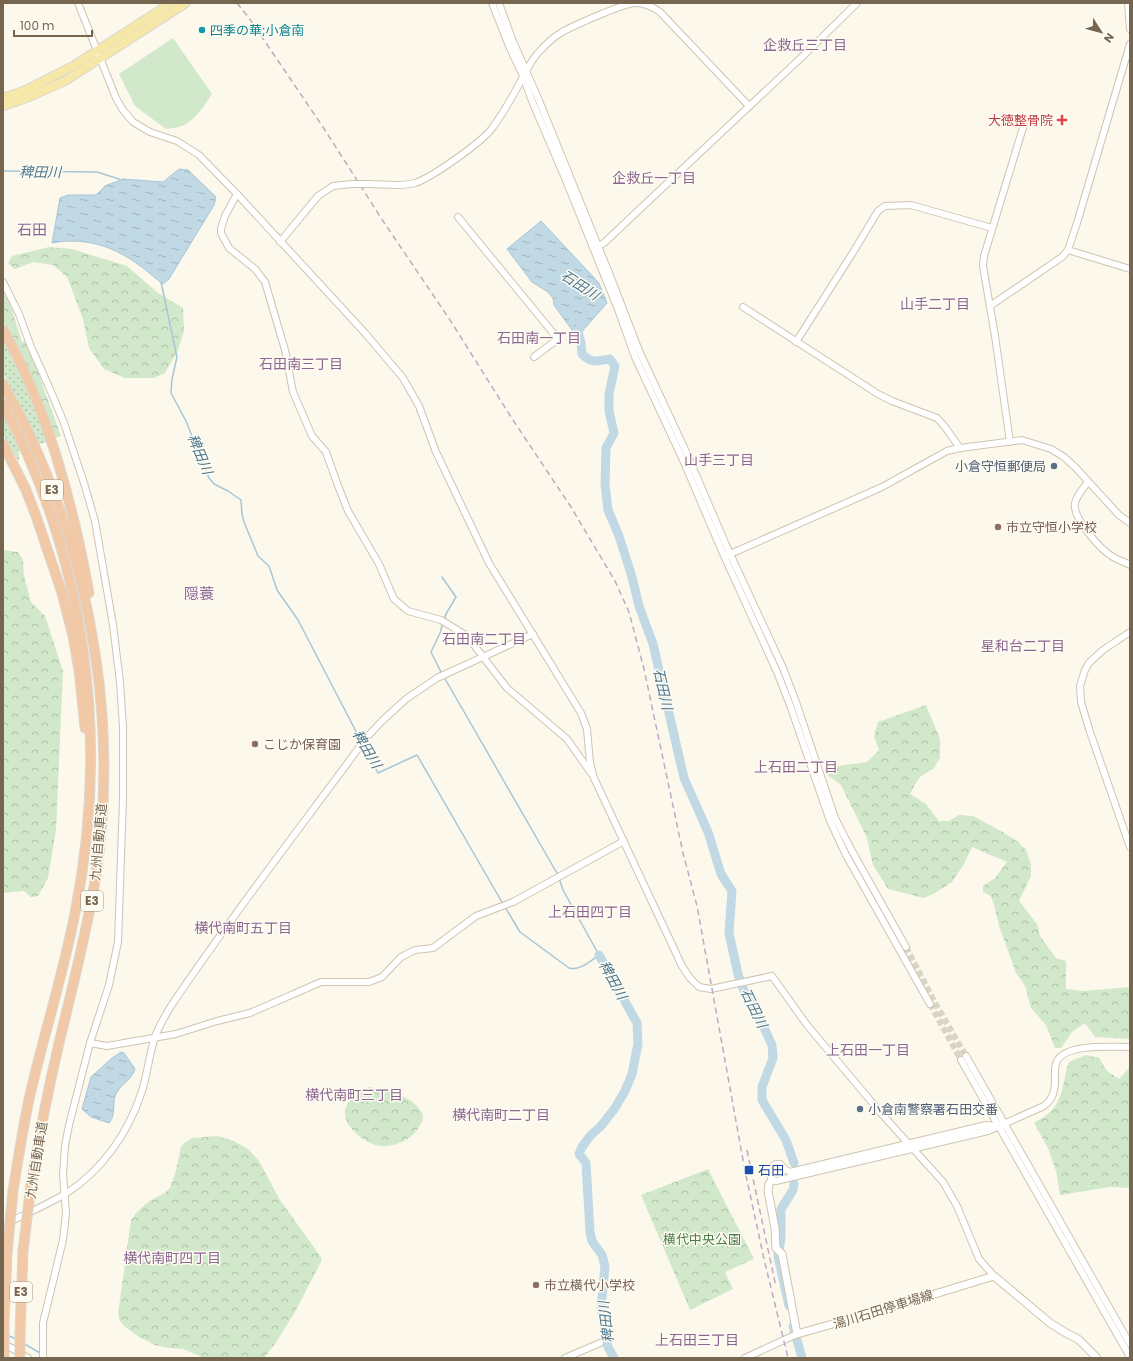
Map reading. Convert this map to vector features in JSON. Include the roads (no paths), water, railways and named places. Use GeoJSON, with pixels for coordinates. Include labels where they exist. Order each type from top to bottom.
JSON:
{"type":"FeatureCollection","features":[{"type":"Feature","properties":{"kind":"highway"},"geometry":{"type":"LineString","coordinates":[[3,330],[29,384],[60,465],[76,547]]}},
{"type":"Feature","properties":{"kind":"highway","name":"九州自動車道"},"geometry":{"type":"LineString","coordinates":[[3,384],[30,435],[76,547],[82,587],[94,644],[101,711],[103,774],[100,843],[95,880],[80,954],[48,1093],[31,1185],[24,1251],[20,1358]]}},
{"type":"Feature","properties":{"kind":"highway","name":"九州自動車道"},"geometry":{"type":"LineString","coordinates":[[3,404],[44,494],[59,539],[79,623],[90,703],[91,740],[90,805],[83,870],[67,952],[30,1095],[13,1191],[7,1253],[4,1358]]}},
{"type":"Feature","properties":{"kind":"highway"},"geometry":{"type":"LineString","coordinates":[[3,444],[26,490],[36,516],[62,593],[73,636],[82,696],[86,738],[87,768],[83,870]]}},
{"type":"Feature","properties":{"kind":"main road"},"geometry":{"type":"LineString","coordinates":[[3,106],[29,97],[65,81],[171,3]]}},
{"type":"Feature","properties":{"kind":"main road"},"geometry":{"type":"LineString","coordinates":[[3,98],[40,84],[73,66],[99,55],[186,3]]}},
{"type":"Feature","properties":{"kind":"main road"},"geometry":{"type":"LineString","coordinates":[[772,1180],[769,1184],[768,1191],[775,1228],[776,1248],[782,1254],[797,1334]]}},
{"type":"Feature","properties":{"kind":"main road"},"geometry":{"type":"LineString","coordinates":[[994,1276],[1050,1323],[1078,1340],[1097,1358]]}},
{"type":"Feature","properties":{"kind":"main road","name":"湯川石田停車場線"},"geometry":{"type":"LineString","coordinates":[[797,1334],[879,1312],[994,1276]]}},
{"type":"Feature","properties":{"kind":"street"},"geometry":{"type":"LineString","coordinates":[[78,3],[116,98],[129,118],[150,132],[177,141],[199,155],[365,333],[403,378],[418,406],[436,452],[489,563],[581,713],[588,729],[590,763],[594,778]]}},
{"type":"Feature","properties":{"kind":"street"},"geometry":{"type":"LineString","coordinates":[[492,3],[509,46],[525,73]]}},
{"type":"Feature","properties":{"kind":"street"},"geometry":{"type":"LineString","coordinates":[[499,3],[525,73],[532,101],[596,247],[634,357],[783,668],[822,781],[842,832],[906,947]]}},
{"type":"Feature","properties":{"kind":"street"},"geometry":{"type":"LineString","coordinates":[[280,242],[318,196],[334,186],[352,184],[414,183],[429,176],[457,158],[492,129],[538,52],[561,32],[634,3],[654,8],[660,12],[749,106]]}},
{"type":"Feature","properties":{"kind":"street"},"geometry":{"type":"LineString","coordinates":[[596,247],[604,243],[805,54],[857,3]]}},
{"type":"Feature","properties":{"kind":"street"},"geometry":{"type":"LineString","coordinates":[[1128,3],[1130,29]]}},
{"type":"Feature","properties":{"kind":"street"},"geometry":{"type":"LineString","coordinates":[[990,306],[1062,257],[1068,250],[1086,196],[1130,44]]}},
{"type":"Feature","properties":{"kind":"street"},"geometry":{"type":"LineString","coordinates":[[1010,442],[983,266],[984,256],[992,228],[1025,121]]}},
{"type":"Feature","properties":{"kind":"street"},"geometry":{"type":"LineString","coordinates":[[237,194],[225,216],[221,233],[229,248],[255,269],[264,282],[285,350],[293,392],[312,436],[326,452],[348,511],[379,564],[394,599],[408,611],[441,620],[467,636],[506,688],[567,739],[594,778],[682,966],[694,983],[699,987],[712,989],[772,976],[807,1025],[943,1182],[957,1206],[979,1259],[994,1276]]}},
{"type":"Feature","properties":{"kind":"street"},"geometry":{"type":"LineString","coordinates":[[796,342],[878,211],[885,206],[912,205],[992,228]]}},
{"type":"Feature","properties":{"kind":"street"},"geometry":{"type":"LineString","coordinates":[[458,217],[558,339],[534,357]]}},
{"type":"Feature","properties":{"kind":"street"},"geometry":{"type":"LineString","coordinates":[[1068,250],[1130,269]]}},
{"type":"Feature","properties":{"kind":"street"},"geometry":{"type":"LineString","coordinates":[[3,282],[19,314],[31,347],[64,423],[84,483],[96,528],[113,625],[120,682],[123,727],[123,799],[118,942],[109,985],[90,1043],[65,1146],[63,1174],[66,1213],[63,1240],[43,1323],[42,1358]]}},
{"type":"Feature","properties":{"kind":"street"},"geometry":{"type":"LineString","coordinates":[[743,307],[878,394],[936,418],[945,427],[960,448]]}},
{"type":"Feature","properties":{"kind":"street"},"geometry":{"type":"LineString","coordinates":[[728,555],[882,487],[948,451],[960,448],[1022,440],[1056,451],[1075,467],[1119,515],[1130,523]]}},
{"type":"Feature","properties":{"kind":"street"},"geometry":{"type":"LineString","coordinates":[[1088,482],[1079,494],[1075,504],[1077,515],[1082,524],[1112,557],[1130,565]]}},
{"type":"Feature","properties":{"kind":"street"},"geometry":{"type":"LineString","coordinates":[[728,555],[790,705],[816,785],[836,836],[930,1004]]}},
{"type":"Feature","properties":{"kind":"street"},"geometry":{"type":"LineString","coordinates":[[1130,632],[1103,650],[1089,663],[1080,686],[1081,702],[1090,732],[1130,847]]}},
{"type":"Feature","properties":{"kind":"street"},"geometry":{"type":"LineString","coordinates":[[3,1225],[64,1194],[83,1180],[110,1153],[133,1114],[142,1091],[155,1038],[169,1008],[366,738],[406,699],[437,678],[532,634]]}},
{"type":"Feature","properties":{"kind":"street"},"geometry":{"type":"LineString","coordinates":[[90,1043],[107,1046],[176,1034],[217,1021],[250,1013],[321,982],[369,982],[382,977],[401,957],[415,950],[433,948],[476,916],[487,910],[502,907],[513,902],[624,841]]}},
{"type":"Feature","properties":{"kind":"street"},"geometry":{"type":"LineString","coordinates":[[1002,1124],[986,1124],[790,1172],[780,1164],[776,1164],[773,1165],[769,1171],[772,1180],[776,1182],[988,1130],[1002,1124],[1044,1106],[1050,1100],[1055,1088],[1055,1066],[1057,1061],[1064,1053],[1077,1049],[1130,1047]]}},
{"type":"Feature","properties":{"kind":"street"},"geometry":{"type":"LineString","coordinates":[[964,1058],[1130,1344]]}},
{"type":"Feature","properties":{"kind":"street"},"geometry":{"type":"LineString","coordinates":[[1002,1124],[1130,1357]]}},
{"type":"Feature","properties":{"kind":"street"},"geometry":{"type":"LineString","coordinates":[[745,1358],[797,1334]]}},
{"type":"Feature","properties":{"kind":"street"},"geometry":{"type":"LineString","coordinates":[[3,1343],[28,1358]]}},
{"type":"Feature","properties":{"kind":"street"},"geometry":{"type":"LineString","coordinates":[[565,1358],[600,1343]]}},
{"type":"Feature","properties":{"kind":"water"},"geometry":{"type":"Polygon","coordinates":[[[179,169],[188,170],[216,197],[214,205],[169,279],[163,284],[143,268],[117,251],[85,242],[63,241],[52,243],[60,198],[68,195],[96,195],[105,186],[123,179],[163,182],[179,169]]]}},
{"type":"Feature","properties":{"kind":"water"},"geometry":{"type":"Polygon","coordinates":[[[541,221],[599,283],[607,303],[577,337],[554,305],[553,298],[548,292],[532,282],[507,249],[541,221]]]}},
{"type":"Feature","properties":{"kind":"water"},"geometry":{"type":"Polygon","coordinates":[[[121,1052],[124,1053],[135,1069],[115,1096],[113,1116],[109,1123],[91,1117],[82,1109],[91,1077],[121,1052]]]}},
{"type":"Feature","properties":{"kind":"waterway","name":"稗田川"},"geometry":{"type":"LineString","coordinates":[[3,171],[97,172],[120,180]]}},
{"type":"Feature","properties":{"kind":"waterway","name":"稗田川"},"geometry":{"type":"LineString","coordinates":[[161,282],[177,357],[172,379],[171,393],[186,421],[209,478],[214,484],[241,500],[244,522],[258,556],[269,566],[277,590],[298,620],[361,741]]}},
{"type":"Feature","properties":{"kind":"waterway","name":"石田川"},"geometry":{"type":"LineString","coordinates":[[582,324],[578,332],[582,354],[592,361],[610,359],[615,366],[609,394],[609,411],[614,433],[606,448],[605,484],[608,510],[619,536],[632,577],[639,606],[653,644],[684,778],[708,832],[721,874],[732,891],[729,933],[738,974],[744,991],[761,1021],[772,1045],[773,1058],[762,1087],[762,1100],[786,1140],[794,1163]]}},
{"type":"Feature","properties":{"kind":"waterway"},"geometry":{"type":"LineString","coordinates":[[442,577],[456,597],[444,620]]}},
{"type":"Feature","properties":{"kind":"waterway"},"geometry":{"type":"LineString","coordinates":[[442,674],[431,652],[443,623]]}},
{"type":"Feature","properties":{"kind":"waterway"},"geometry":{"type":"LineString","coordinates":[[444,677],[558,875]]}},
{"type":"Feature","properties":{"kind":"waterway","name":"稗田川"},"geometry":{"type":"LineString","coordinates":[[363,744],[378,773],[417,755],[503,904]]}},
{"type":"Feature","properties":{"kind":"waterway","name":"稗田川"},"geometry":{"type":"LineString","coordinates":[[505,907],[520,932],[569,968],[573,969],[585,965],[599,955],[563,890],[559,878]]}},
{"type":"Feature","properties":{"kind":"waterway","name":"稗田川"},"geometry":{"type":"LineString","coordinates":[[599,955],[637,1023],[638,1044],[632,1074],[625,1091],[615,1108],[601,1126],[590,1136],[579,1154],[586,1163],[590,1232],[592,1241],[602,1255],[605,1266],[601,1308],[608,1347],[614,1358]]}},
{"type":"Feature","properties":{"kind":"waterway","name":"石田川"},"geometry":{"type":"LineString","coordinates":[[789,1306],[778,1256],[781,1238],[781,1209],[793,1190],[794,1184]]}},
{"type":"Feature","properties":{"kind":"waterway","name":"石田川"},"geometry":{"type":"LineString","coordinates":[[793,1326],[802,1358]]}},
{"type":"Feature","properties":{"kind":"waterway"},"geometry":{"type":"LineString","coordinates":[[7,1335],[16,1339]]}},
{"type":"Feature","properties":{"kind":"waterway"},"geometry":{"type":"LineString","coordinates":[[23,1343],[40,1353]]}},
{"type":"Feature","properties":{"kind":"tunnel"},"geometry":{"type":"LineString","coordinates":[[906,947],[934,1001],[966,1056]]}},
{"type":"Feature","properties":{"kind":"tunnel"},"geometry":{"type":"LineString","coordinates":[[930,1004],[961,1060]]}},
{"type":"Feature","properties":{"kind":"railway"},"geometry":{"type":"LineString","coordinates":[[237,3],[249,18],[323,127],[571,507],[615,581],[629,612],[644,669],[683,853],[697,906],[745,1171],[764,1259],[788,1358]]}},
{"type":"Feature","properties":{"kind":"railway"},"geometry":{"type":"LineString","coordinates":[[747,1150],[776,1287]]}},
{"type":"Feature","properties":{"kind":"place","name":"四季の華;小倉南"},"geometry":{"type":"Point","coordinates":[202,30]}},
{"type":"Feature","properties":{"kind":"place","name":"大徳整骨院"},"geometry":{"type":"Point","coordinates":[1062,120]}},
{"type":"Feature","properties":{"kind":"place","name":"小倉守恒郵便局"},"geometry":{"type":"Point","coordinates":[1054,466]}},
{"type":"Feature","properties":{"kind":"place","name":"市立守恒小学校"},"geometry":{"type":"Point","coordinates":[998,527]}},
{"type":"Feature","properties":{"kind":"place","name":"こじか保育園"},"geometry":{"type":"Point","coordinates":[255,744]}},
{"type":"Feature","properties":{"kind":"place","name":"小倉南警察署石田交番"},"geometry":{"type":"Point","coordinates":[860,1109]}},
{"type":"Feature","properties":{"kind":"place","name":"石田"},"geometry":{"type":"Point","coordinates":[749,1170]}},
{"type":"Feature","properties":{"kind":"place","name":"市立横代小学校"},"geometry":{"type":"Point","coordinates":[536,1285]}},
{"type":"Feature","properties":{"kind":"district","name":"企救丘三丁目"},"geometry":{"type":"Point","coordinates":[805,45]}},
{"type":"Feature","properties":{"kind":"district","name":"企救丘一丁目"},"geometry":{"type":"Point","coordinates":[654,178]}},
{"type":"Feature","properties":{"kind":"district","name":"石田"},"geometry":{"type":"Point","coordinates":[32,230]}},
{"type":"Feature","properties":{"kind":"district","name":"山手二丁目"},"geometry":{"type":"Point","coordinates":[935,304]}},
{"type":"Feature","properties":{"kind":"district","name":"石田南一丁目"},"geometry":{"type":"Point","coordinates":[539,338]}},
{"type":"Feature","properties":{"kind":"district","name":"石田南三丁目"},"geometry":{"type":"Point","coordinates":[301,364]}},
{"type":"Feature","properties":{"kind":"district","name":"山手三丁目"},"geometry":{"type":"Point","coordinates":[719,460]}},
{"type":"Feature","properties":{"kind":"district","name":"隠蓑"},"geometry":{"type":"Point","coordinates":[199,594]}},
{"type":"Feature","properties":{"kind":"district","name":"石田南二丁目"},"geometry":{"type":"Point","coordinates":[484,639]}},
{"type":"Feature","properties":{"kind":"district","name":"星和台二丁目"},"geometry":{"type":"Point","coordinates":[1023,646]}},
{"type":"Feature","properties":{"kind":"district","name":"上石田二丁目"},"geometry":{"type":"Point","coordinates":[796,767]}},
{"type":"Feature","properties":{"kind":"district","name":"上石田四丁目"},"geometry":{"type":"Point","coordinates":[590,912]}},
{"type":"Feature","properties":{"kind":"district","name":"横代南町五丁目"},"geometry":{"type":"Point","coordinates":[243,928]}},
{"type":"Feature","properties":{"kind":"district","name":"上石田一丁目"},"geometry":{"type":"Point","coordinates":[868,1050]}},
{"type":"Feature","properties":{"kind":"district","name":"横代南町三丁目"},"geometry":{"type":"Point","coordinates":[354,1095]}},
{"type":"Feature","properties":{"kind":"district","name":"横代南町二丁目"},"geometry":{"type":"Point","coordinates":[501,1115]}},
{"type":"Feature","properties":{"kind":"district","name":"横代南町四丁目"},"geometry":{"type":"Point","coordinates":[172,1258]}},
{"type":"Feature","properties":{"kind":"district","name":"上石田三丁目"},"geometry":{"type":"Point","coordinates":[697,1340]}},
{"type":"Feature","properties":{"kind":"park label","name":"横代中央公園"},"geometry":{"type":"Point","coordinates":[702,1239]}}]}
